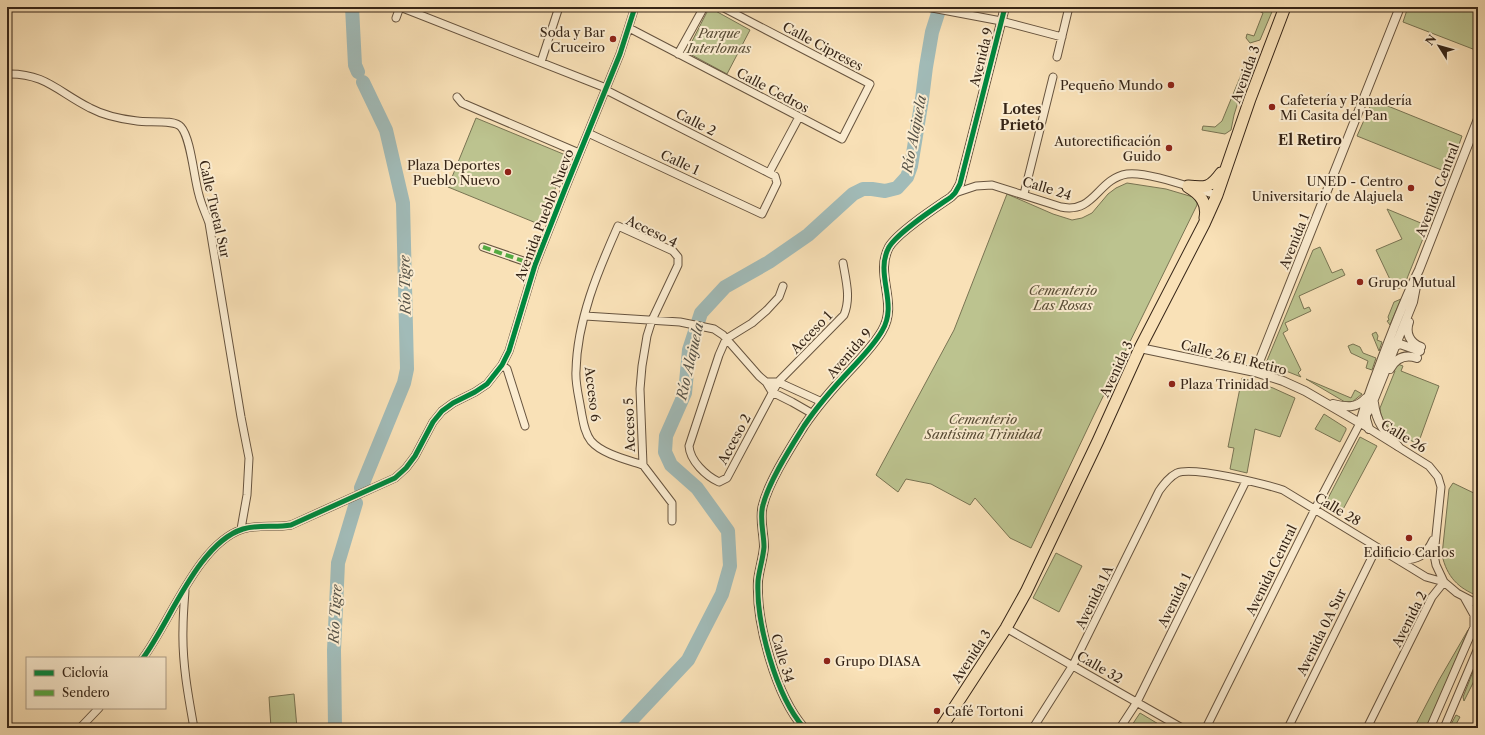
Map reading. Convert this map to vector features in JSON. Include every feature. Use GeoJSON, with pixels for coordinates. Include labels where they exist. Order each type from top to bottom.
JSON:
{"type":"FeatureCollection","features":[{"type":"Feature","properties":{"kind":"main road","name":"Avenida 3"},"geometry":{"type":"LineString","coordinates":[[941,728],[1006,628],[1037,570],[1140,348],[1204,224],[1217,195],[1250,99],[1285,7]]}},
{"type":"Feature","properties":{"kind":"main road"},"geometry":{"type":"LineString","coordinates":[[1188,186],[1201,188],[1212,185],[1228,163]]}},
{"type":"Feature","properties":{"kind":"main road"},"geometry":{"type":"LineString","coordinates":[[1188,186],[1200,196],[1205,204],[1206,214],[1204,224]]}},
{"type":"Feature","properties":{"kind":"street"},"geometry":{"type":"LineString","coordinates":[[396,18],[400,7]]}},
{"type":"Feature","properties":{"kind":"street","name":"Calle 2"},"geometry":{"type":"LineString","coordinates":[[400,7],[606,89],[772,174]]}},
{"type":"Feature","properties":{"kind":"street"},"geometry":{"type":"LineString","coordinates":[[541,62],[559,7]]}},
{"type":"Feature","properties":{"kind":"street","name":"Avenida Pueblo Nuevo"},"geometry":{"type":"LineString","coordinates":[[144,657],[198,566],[218,544],[241,529],[257,526],[280,527],[291,525],[395,478],[406,468],[415,456],[433,422],[442,411],[453,403],[487,384],[502,365],[509,351],[536,265],[579,153],[606,89],[629,28],[635,7]]}},
{"type":"Feature","properties":{"kind":"street"},"geometry":{"type":"LineString","coordinates":[[678,54],[704,7]]}},
{"type":"Feature","properties":{"kind":"street","name":"Calle Cipreses"},"geometry":{"type":"LineString","coordinates":[[722,7],[870,84],[842,139]]}},
{"type":"Feature","properties":{"kind":"street"},"geometry":{"type":"LineString","coordinates":[[927,7],[1001,21],[1062,37]]}},
{"type":"Feature","properties":{"kind":"street","name":"Avenida 9"},"geometry":{"type":"LineString","coordinates":[[758,588],[764,547],[762,515],[764,498],[773,479],[804,426],[822,402],[876,339],[887,321],[889,310],[884,265],[886,255],[890,247],[895,239],[955,192],[960,184],[1005,7]]}},
{"type":"Feature","properties":{"kind":"street"},"geometry":{"type":"LineString","coordinates":[[1057,57],[1070,7]]}},
{"type":"Feature","properties":{"kind":"street","name":"Avenida 1"},"geometry":{"type":"LineString","coordinates":[[1255,372],[1400,7]]}},
{"type":"Feature","properties":{"kind":"street","name":"Calle Cedros"},"geometry":{"type":"LineString","coordinates":[[629,28],[842,139]]}},
{"type":"Feature","properties":{"kind":"street","name":"Calle Tuetal Sur"},"geometry":{"type":"LineString","coordinates":[[7,74],[32,76],[45,80],[90,108],[110,117],[139,122],[170,123],[181,126],[187,139],[199,195],[209,223],[249,458],[247,495],[241,529]]}},
{"type":"Feature","properties":{"kind":"street"},"geometry":{"type":"LineString","coordinates":[[1024,194],[1053,77]]}},
{"type":"Feature","properties":{"kind":"street"},"geometry":{"type":"LineString","coordinates":[[457,97],[462,103],[579,153]]}},
{"type":"Feature","properties":{"kind":"street"},"geometry":{"type":"LineString","coordinates":[[772,174],[799,117]]}},
{"type":"Feature","properties":{"kind":"street","name":"Avenida Central"},"geometry":{"type":"LineString","coordinates":[[1360,423],[1374,401],[1374,389],[1399,315],[1419,270],[1478,119]]}},
{"type":"Feature","properties":{"kind":"street","name":"Calle 1"},"geometry":{"type":"LineString","coordinates":[[588,133],[762,214],[777,184],[772,174]]}},
{"type":"Feature","properties":{"kind":"street"},"geometry":{"type":"LineString","coordinates":[[964,172],[967,182],[970,185],[976,186]]}},
{"type":"Feature","properties":{"kind":"street","name":"Calle 24"},"geometry":{"type":"LineString","coordinates":[[955,192],[976,186],[997,186],[1061,207],[1072,209],[1081,207],[1116,178],[1126,174],[1138,174],[1188,186],[1217,195]]}},
{"type":"Feature","properties":{"kind":"street","name":"Acceso 4"},"geometry":{"type":"LineString","coordinates":[[585,316],[596,277],[618,226],[672,251],[678,257],[678,265],[652,320]]}},
{"type":"Feature","properties":{"kind":"street"},"geometry":{"type":"LineString","coordinates":[[483,247],[536,265]]}},
{"type":"Feature","properties":{"kind":"street","name":"Acceso 1"},"geometry":{"type":"LineString","coordinates":[[775,387],[844,315],[848,306],[848,299],[843,263]]}},
{"type":"Feature","properties":{"kind":"street","name":"Avenida Central"},"geometry":{"type":"LineString","coordinates":[[1206,728],[1315,509],[1360,423],[1374,389],[1396,344],[1413,302],[1419,270]]}},
{"type":"Feature","properties":{"kind":"street"},"geometry":{"type":"LineString","coordinates":[[726,339],[752,323],[767,310],[779,297],[783,286]]}},
{"type":"Feature","properties":{"kind":"street"},"geometry":{"type":"LineString","coordinates":[[1416,286],[1415,305],[1407,331],[1409,337],[1419,352]]}},
{"type":"Feature","properties":{"kind":"street"},"geometry":{"type":"LineString","coordinates":[[1405,322],[1404,314],[1408,302],[1408,292]]}},
{"type":"Feature","properties":{"kind":"street"},"geometry":{"type":"LineString","coordinates":[[1396,344],[1395,337],[1400,323],[1399,315]]}},
{"type":"Feature","properties":{"kind":"street"},"geometry":{"type":"LineString","coordinates":[[585,316],[680,322],[708,327],[719,332],[766,382],[775,387],[822,402]]}},
{"type":"Feature","properties":{"kind":"street","name":"Acceso 6"},"geometry":{"type":"LineString","coordinates":[[585,316],[579,342],[576,371],[578,394],[587,434],[592,442],[601,449],[643,465]]}},
{"type":"Feature","properties":{"kind":"street","name":"Acceso 5"},"geometry":{"type":"LineString","coordinates":[[652,320],[643,358],[640,389],[643,465],[672,503],[672,521]]}},
{"type":"Feature","properties":{"kind":"street","name":"Acceso 2"},"geometry":{"type":"LineString","coordinates":[[726,339],[719,355],[689,446],[689,454],[712,479],[718,482],[727,478],[775,387]]}},
{"type":"Feature","properties":{"kind":"street"},"geometry":{"type":"LineString","coordinates":[[1369,429],[1366,415],[1367,407],[1390,349],[1396,344],[1400,344],[1419,352]]}},
{"type":"Feature","properties":{"kind":"street","name":"Calle 26 El Retiro"},"geometry":{"type":"LineString","coordinates":[[1140,348],[1255,372],[1295,386],[1360,423]]}},
{"type":"Feature","properties":{"kind":"street"},"geometry":{"type":"LineString","coordinates":[[1327,403],[1345,406],[1357,405],[1374,389],[1384,385],[1391,368],[1398,359],[1419,352]]}},
{"type":"Feature","properties":{"kind":"street"},"geometry":{"type":"LineString","coordinates":[[502,365],[507,369],[525,426]]}},
{"type":"Feature","properties":{"kind":"street"},"geometry":{"type":"LineString","coordinates":[[775,387],[792,402],[813,414]]}},
{"type":"Feature","properties":{"kind":"street"},"geometry":{"type":"LineString","coordinates":[[1374,401],[1375,412],[1379,423],[1385,433],[1398,446]]}},
{"type":"Feature","properties":{"kind":"street","name":"Calle 26"},"geometry":{"type":"LineString","coordinates":[[1360,423],[1424,462],[1434,471],[1441,487],[1435,536]]}},
{"type":"Feature","properties":{"kind":"street","name":"Calle 28"},"geometry":{"type":"LineString","coordinates":[[1172,476],[1178,473],[1194,471],[1283,490],[1426,577],[1444,582],[1464,597],[1478,604]]}},
{"type":"Feature","properties":{"kind":"street","name":"Avenida 1A"},"geometry":{"type":"LineString","coordinates":[[1033,728],[1073,665],[1159,490],[1172,476]]}},
{"type":"Feature","properties":{"kind":"street","name":"Avenida 1"},"geometry":{"type":"LineString","coordinates":[[1120,728],[1137,702],[1246,481]]}},
{"type":"Feature","properties":{"kind":"street"},"geometry":{"type":"LineString","coordinates":[[1400,561],[1413,559],[1423,555],[1427,551],[1435,536]]}},
{"type":"Feature","properties":{"kind":"street"},"geometry":{"type":"LineString","coordinates":[[1435,536],[1435,560],[1438,571],[1444,582]]}},
{"type":"Feature","properties":{"kind":"street","name":"Avenida 0A Sur"},"geometry":{"type":"LineString","coordinates":[[1288,728],[1377,547]]}},
{"type":"Feature","properties":{"kind":"street","name":"Avenida 2"},"geometry":{"type":"LineString","coordinates":[[1367,728],[1432,597],[1444,582]]}},
{"type":"Feature","properties":{"kind":"street","name":"Calle 34"},"geometry":{"type":"LineString","coordinates":[[758,588],[764,635],[772,666],[787,702],[804,728]]}},
{"type":"Feature","properties":{"kind":"street"},"geometry":{"type":"LineString","coordinates":[[185,589],[182,630],[188,694],[194,728]]}},
{"type":"Feature","properties":{"kind":"street"},"geometry":{"type":"LineString","coordinates":[[1430,728],[1476,625],[1474,615],[1464,597]]}},
{"type":"Feature","properties":{"kind":"street","name":"Calle 32"},"geometry":{"type":"LineString","coordinates":[[1006,628],[1182,728]]}},
{"type":"Feature","properties":{"kind":"street"},"geometry":{"type":"LineString","coordinates":[[1444,728],[1478,648]]}},
{"type":"Feature","properties":{"kind":"street"},"geometry":{"type":"LineString","coordinates":[[80,728],[98,709]]}},
{"type":"Feature","properties":{"kind":"green space"},"geometry":{"type":"Polygon","coordinates":[[[1258,7],[1274,7],[1260,40],[1250,43],[1246,38],[1247,34],[1254,36],[1263,13],[1257,10],[1258,7]]]}},
{"type":"Feature","properties":{"kind":"green space"},"geometry":{"type":"Polygon","coordinates":[[[1408,7],[1478,7],[1478,51],[1403,22],[1408,7]]]}},
{"type":"Feature","properties":{"kind":"green space","name":"Parque Interlomas"},"geometry":{"type":"Polygon","coordinates":[[[712,9],[750,30],[727,74],[688,53],[687,51],[708,10],[712,9]]]}},
{"type":"Feature","properties":{"kind":"green space"},"geometry":{"type":"Polygon","coordinates":[[[1248,58],[1253,61],[1253,71],[1247,84],[1242,89],[1231,130],[1225,134],[1202,130],[1203,126],[1215,127],[1222,121],[1248,58]]]}},
{"type":"Feature","properties":{"kind":"green space"},"geometry":{"type":"Polygon","coordinates":[[[1373,100],[1462,136],[1449,173],[1357,136],[1373,100]]]}},
{"type":"Feature","properties":{"kind":"green space","name":"Plaza Deportes Pueblo Nuevo"},"geometry":{"type":"Polygon","coordinates":[[[476,118],[568,156],[541,225],[448,187],[476,118]]]}},
{"type":"Feature","properties":{"kind":"green space"},"geometry":{"type":"Polygon","coordinates":[[[1127,183],[1166,189],[1193,197],[1197,202],[1197,205],[1094,415],[1031,548],[1010,538],[975,498],[970,505],[931,484],[906,479],[898,492],[876,475],[954,330],[1007,194],[1053,214],[1072,220],[1082,218],[1092,213],[1108,194],[1127,183]]]}},
{"type":"Feature","properties":{"kind":"green space"},"geometry":{"type":"Polygon","coordinates":[[[1387,209],[1428,226],[1404,286],[1395,290],[1376,250],[1402,239],[1387,209]]]}},
{"type":"Feature","properties":{"kind":"green space"},"geometry":{"type":"Polygon","coordinates":[[[1320,247],[1332,273],[1342,269],[1345,275],[1299,296],[1304,309],[1309,307],[1311,311],[1285,323],[1288,330],[1283,333],[1301,370],[1298,373],[1301,377],[1266,363],[1313,250],[1320,247]]]}},
{"type":"Feature","properties":{"kind":"green space"},"geometry":{"type":"Polygon","coordinates":[[[1401,299],[1390,325],[1387,321],[1389,320],[1388,317],[1394,302],[1401,299]]]}},
{"type":"Feature","properties":{"kind":"green space"},"geometry":{"type":"Polygon","coordinates":[[[1376,332],[1378,336],[1377,340],[1382,342],[1379,351],[1372,334],[1376,332]]]}},
{"type":"Feature","properties":{"kind":"green space"},"geometry":{"type":"Polygon","coordinates":[[[1353,344],[1360,347],[1363,353],[1376,358],[1372,370],[1366,368],[1368,361],[1351,353],[1348,346],[1353,344]]]}},
{"type":"Feature","properties":{"kind":"green space"},"geometry":{"type":"Polygon","coordinates":[[[1398,364],[1403,366],[1401,371],[1439,386],[1418,444],[1393,431],[1388,427],[1381,415],[1380,408],[1395,371],[1394,370],[1398,364]]]}},
{"type":"Feature","properties":{"kind":"green space"},"geometry":{"type":"Polygon","coordinates":[[[1242,378],[1273,388],[1295,398],[1280,437],[1255,429],[1247,473],[1230,469],[1234,448],[1228,447],[1242,378]]]}},
{"type":"Feature","properties":{"kind":"green space"},"geometry":{"type":"Polygon","coordinates":[[[1306,379],[1351,398],[1355,390],[1362,394],[1352,402],[1345,402],[1306,379]]]}},
{"type":"Feature","properties":{"kind":"green space"},"geometry":{"type":"Polygon","coordinates":[[[1324,414],[1346,428],[1340,442],[1315,429],[1324,414]]]}},
{"type":"Feature","properties":{"kind":"green space"},"geometry":{"type":"Polygon","coordinates":[[[1360,437],[1377,446],[1340,515],[1324,506],[1360,437]]]}},
{"type":"Feature","properties":{"kind":"green space"},"geometry":{"type":"Polygon","coordinates":[[[1453,483],[1478,495],[1478,596],[1454,581],[1447,570],[1442,555],[1449,489],[1453,483]]]}},
{"type":"Feature","properties":{"kind":"green space"},"geometry":{"type":"Polygon","coordinates":[[[1056,553],[1082,566],[1059,612],[1033,598],[1056,553]]]}},
{"type":"Feature","properties":{"kind":"green space"},"geometry":{"type":"Polygon","coordinates":[[[1468,630],[1427,728],[1414,728],[1439,680],[1468,630]]]}},
{"type":"Feature","properties":{"kind":"green space"},"geometry":{"type":"Polygon","coordinates":[[[1478,659],[1478,673],[1464,701],[1463,697],[1478,659]]]}},
{"type":"Feature","properties":{"kind":"green space"},"geometry":{"type":"Polygon","coordinates":[[[294,694],[297,728],[271,728],[269,697],[294,694]]]}},
{"type":"Feature","properties":{"kind":"green space"},"geometry":{"type":"Polygon","coordinates":[[[1140,713],[1165,728],[1130,728],[1140,713]]]}},
{"type":"Feature","properties":{"kind":"green space"},"geometry":{"type":"Polygon","coordinates":[[[1456,715],[1460,717],[1454,728],[1449,728],[1456,715]]]}},
{"type":"Feature","properties":{"kind":"waterway","name":"Río Tigre"},"geometry":{"type":"LineString","coordinates":[[352,7],[355,65],[358,72]]}},
{"type":"Feature","properties":{"kind":"waterway","name":"Río Alajuela"},"geometry":{"type":"LineString","coordinates":[[624,728],[688,660],[722,594],[730,566],[728,531],[697,488],[671,465],[665,452],[666,436],[685,393],[689,350],[701,313],[725,287],[769,262],[808,235],[853,194],[863,189],[885,191],[897,188],[907,177],[911,166],[932,32],[940,7]]}},
{"type":"Feature","properties":{"kind":"waterway","name":"Río Tigre"},"geometry":{"type":"LineString","coordinates":[[361,488],[404,383],[407,369],[403,203],[386,130],[363,82]]}},
{"type":"Feature","properties":{"kind":"waterway","name":"Río Tigre"},"geometry":{"type":"LineString","coordinates":[[335,728],[334,650],[338,563],[356,503]]}},
{"type":"Feature","properties":{"kind":"marked path"},"geometry":{"type":"LineString","coordinates":[[483,247],[535,265]]}},
{"type":"Feature","properties":{"kind":"cycle path"},"geometry":{"type":"LineString","coordinates":[[144,657],[186,585],[199,566],[212,550],[227,537],[243,529],[291,525],[395,478],[406,468],[415,456],[433,422],[442,411],[453,403],[487,384],[502,365],[509,351],[535,265],[620,54],[635,7]]}},
{"type":"Feature","properties":{"kind":"cycle path"},"geometry":{"type":"LineString","coordinates":[[804,728],[794,714],[777,678],[764,638],[760,617],[758,581],[764,547],[762,520],[763,505],[775,475],[804,426],[826,396],[868,351],[882,331],[887,320],[888,310],[884,268],[885,258],[889,247],[908,227],[951,197],[960,184],[1005,7]]}},
{"type":"Feature","properties":{"kind":"place","name":"Soda y Bar Cruceiro"},"geometry":{"type":"Point","coordinates":[613,39]}},
{"type":"Feature","properties":{"kind":"place","name":"Pequeño Mundo"},"geometry":{"type":"Point","coordinates":[1171,85]}},
{"type":"Feature","properties":{"kind":"place","name":"Cafetería y Panadería Mi Casita del Pan"},"geometry":{"type":"Point","coordinates":[1272,107]}},
{"type":"Feature","properties":{"kind":"place","name":"Autorectificación Guido"},"geometry":{"type":"Point","coordinates":[1169,148]}},
{"type":"Feature","properties":{"kind":"place","name":"Plaza Deportes Pueblo Nuevo"},"geometry":{"type":"Point","coordinates":[508,172]}},
{"type":"Feature","properties":{"kind":"place","name":"UNED - Centro Universitario de Alajuela"},"geometry":{"type":"Point","coordinates":[1411,188]}},
{"type":"Feature","properties":{"kind":"place","name":"Grupo Mutual"},"geometry":{"type":"Point","coordinates":[1360,282]}},
{"type":"Feature","properties":{"kind":"place","name":"Plaza Trinidad"},"geometry":{"type":"Point","coordinates":[1172,384]}},
{"type":"Feature","properties":{"kind":"place","name":"Edificio Carlos"},"geometry":{"type":"Point","coordinates":[1409,538]}},
{"type":"Feature","properties":{"kind":"place","name":"Grupo DIASA"},"geometry":{"type":"Point","coordinates":[827,661]}},
{"type":"Feature","properties":{"kind":"place","name":"Café Tortoni"},"geometry":{"type":"Point","coordinates":[937,711]}},
{"type":"Feature","properties":{"kind":"district","name":"Lotes Prieto"},"geometry":{"type":"Point","coordinates":[1022,118]}},
{"type":"Feature","properties":{"kind":"district","name":"El Retiro"},"geometry":{"type":"Point","coordinates":[1310,140]}},
{"type":"Feature","properties":{"kind":"park label","name":"Cementerio Las Rosas"},"geometry":{"type":"Point","coordinates":[1063,298]}},
{"type":"Feature","properties":{"kind":"park label","name":"Cementerio Santísima Trinidad"},"geometry":{"type":"Point","coordinates":[983,426]}}]}
